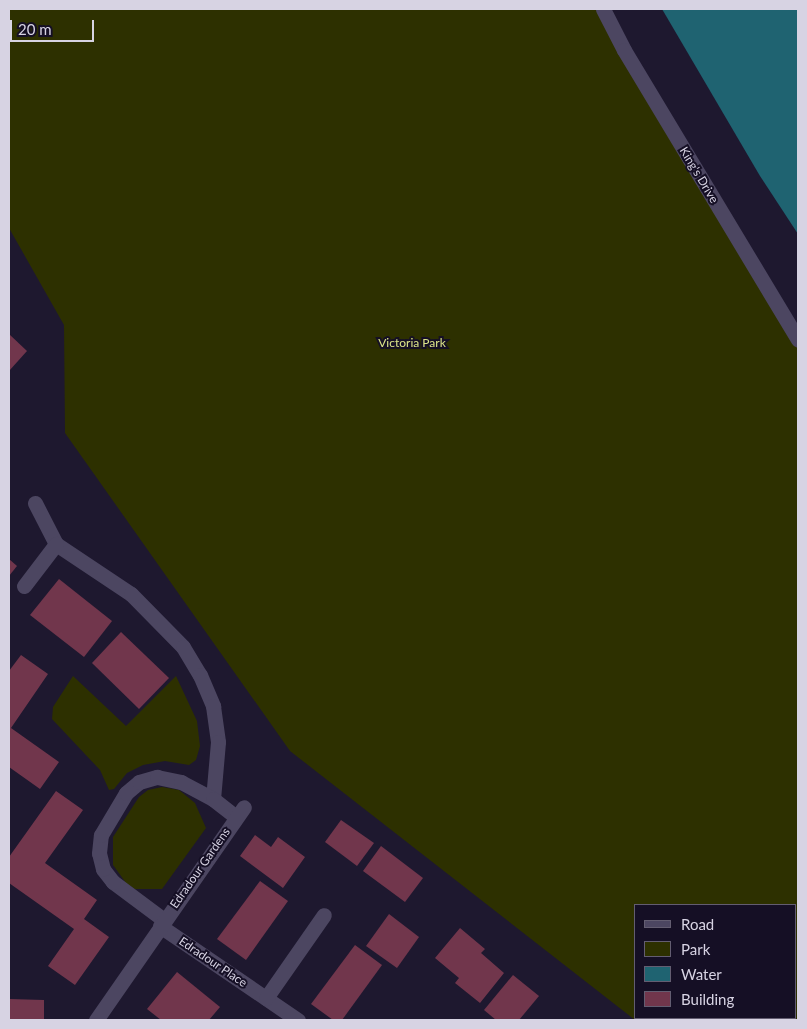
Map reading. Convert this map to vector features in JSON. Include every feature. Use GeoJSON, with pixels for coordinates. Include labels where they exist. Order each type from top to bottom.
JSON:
{"type":"FeatureCollection","features":[{"type":"Feature","properties":{"kind":"street","name":"King's Drive"},"geometry":{"type":"LineString","coordinates":[[603,9],[624,50],[798,340]]}},
{"type":"Feature","properties":{"kind":"street"},"geometry":{"type":"LineString","coordinates":[[35,503],[56,544],[131,594],[183,647],[200,675],[213,706],[218,742],[217,780],[213,799]]}},
{"type":"Feature","properties":{"kind":"street"},"geometry":{"type":"LineString","coordinates":[[24,586],[56,544]]}},
{"type":"Feature","properties":{"kind":"street","name":"Edradour Gardens"},"geometry":{"type":"LineString","coordinates":[[96,1020],[240,812],[181,782],[157,777],[139,782],[126,794],[101,835],[99,853],[103,869],[113,882],[162,923]]}},
{"type":"Feature","properties":{"kind":"street"},"geometry":{"type":"LineString","coordinates":[[266,998],[324,915]]}},
{"type":"Feature","properties":{"kind":"street","name":"Edradour Place"},"geometry":{"type":"LineString","coordinates":[[162,923],[298,1020]]}},
{"type":"Feature","properties":{"kind":"green space","name":"Victoria Park"},"geometry":{"type":"Polygon","coordinates":[[[9,9],[605,9],[798,334],[798,1020],[635,1020],[290,751],[65,433],[64,325],[9,228],[9,9]]]}},
{"type":"Feature","properties":{"kind":"green space"},"geometry":{"type":"Polygon","coordinates":[[[73,676],[126,726],[176,676],[197,721],[200,746],[196,760],[189,765],[165,761],[143,765],[127,773],[114,789],[109,790],[100,770],[52,719],[53,707],[73,676]]]}},
{"type":"Feature","properties":{"kind":"green space"},"geometry":{"type":"Polygon","coordinates":[[[162,787],[179,790],[195,803],[206,828],[162,889],[135,889],[126,883],[113,865],[113,837],[139,797],[148,790],[162,787]]]}},
{"type":"Feature","properties":{"kind":"water"},"geometry":{"type":"Polygon","coordinates":[[[662,9],[798,9],[798,234],[760,176],[662,9]]]}},
{"type":"Feature","properties":{"kind":"building"},"geometry":{"type":"Polygon","coordinates":[[[9,334],[27,351],[9,371],[9,334]]]}},
{"type":"Feature","properties":{"kind":"building"},"geometry":{"type":"Polygon","coordinates":[[[9,559],[17,566],[9,576],[9,559]]]}},
{"type":"Feature","properties":{"kind":"building"},"geometry":{"type":"Polygon","coordinates":[[[59,579],[112,621],[84,657],[30,615],[59,579]]]}},
{"type":"Feature","properties":{"kind":"building"},"geometry":{"type":"Polygon","coordinates":[[[121,632],[169,678],[139,709],[92,663],[121,632]]]}},
{"type":"Feature","properties":{"kind":"building"},"geometry":{"type":"Polygon","coordinates":[[[21,655],[48,674],[11,728],[59,762],[40,789],[9,767],[9,671],[21,655]]]}},
{"type":"Feature","properties":{"kind":"building"},"geometry":{"type":"Polygon","coordinates":[[[56,791],[83,810],[45,863],[97,900],[84,919],[109,937],[75,985],[48,966],[74,929],[9,883],[9,857],[56,791]]]}},
{"type":"Feature","properties":{"kind":"building"},"geometry":{"type":"Polygon","coordinates":[[[341,820],[374,843],[357,866],[325,842],[341,820]]]}},
{"type":"Feature","properties":{"kind":"building"},"geometry":{"type":"Polygon","coordinates":[[[255,835],[271,847],[278,837],[305,857],[283,888],[240,856],[255,835]]]}},
{"type":"Feature","properties":{"kind":"building"},"geometry":{"type":"Polygon","coordinates":[[[381,846],[423,878],[405,902],[363,871],[381,846]]]}},
{"type":"Feature","properties":{"kind":"building"},"geometry":{"type":"Polygon","coordinates":[[[260,881],[288,901],[246,960],[217,939],[260,881]]]}},
{"type":"Feature","properties":{"kind":"building"},"geometry":{"type":"Polygon","coordinates":[[[389,914],[419,937],[397,968],[366,946],[389,914]]]}},
{"type":"Feature","properties":{"kind":"building"},"geometry":{"type":"Polygon","coordinates":[[[460,928],[485,949],[481,953],[504,973],[480,1003],[455,983],[459,978],[435,958],[460,928]]]}},
{"type":"Feature","properties":{"kind":"building"},"geometry":{"type":"Polygon","coordinates":[[[355,945],[382,965],[342,1020],[333,1020],[311,1004],[355,945]]]}},
{"type":"Feature","properties":{"kind":"building"},"geometry":{"type":"Polygon","coordinates":[[[177,972],[220,1007],[209,1020],[161,1020],[147,1009],[177,972]]]}},
{"type":"Feature","properties":{"kind":"building"},"geometry":{"type":"Polygon","coordinates":[[[513,975],[539,996],[519,1020],[496,1020],[484,1010],[513,975]]]}},
{"type":"Feature","properties":{"kind":"building"},"geometry":{"type":"Polygon","coordinates":[[[9,999],[44,1000],[44,1020],[9,1020],[9,999]]]}}]}
